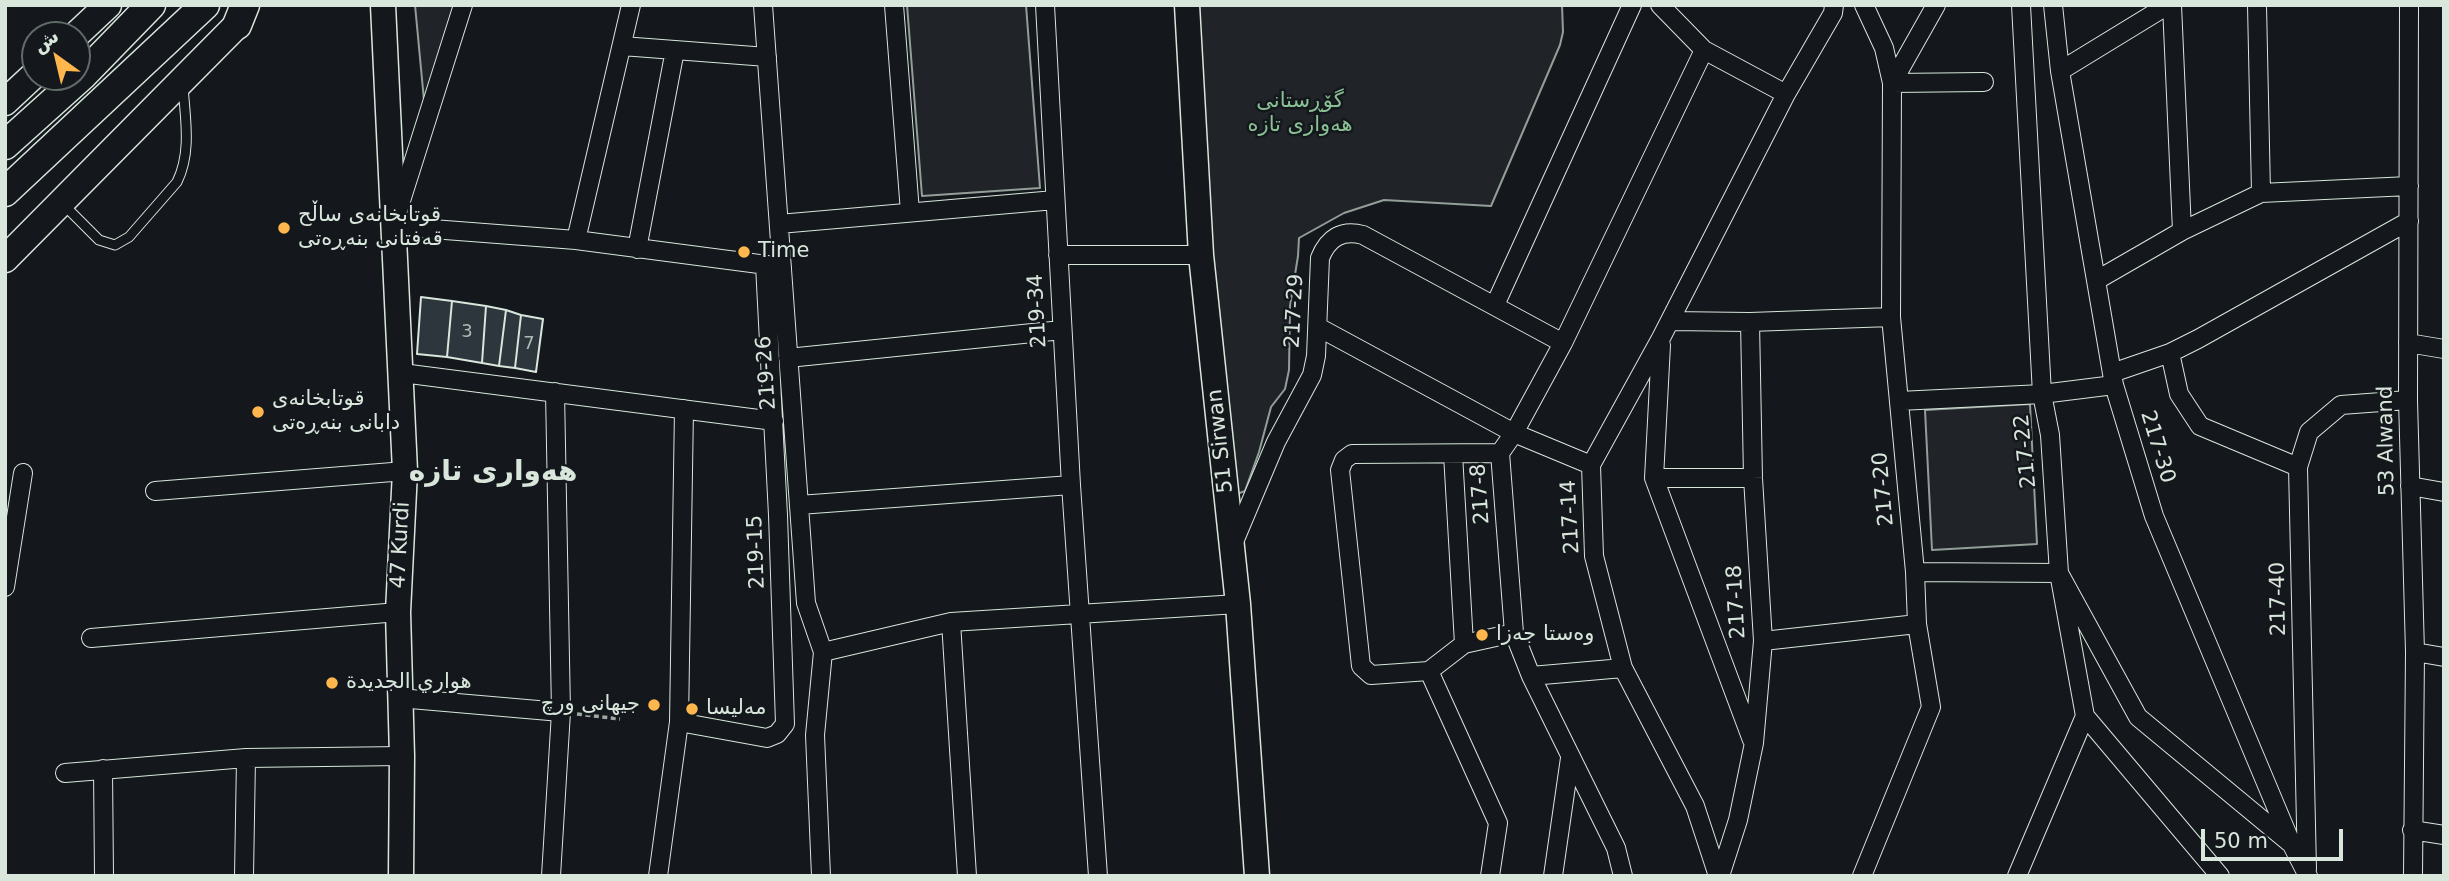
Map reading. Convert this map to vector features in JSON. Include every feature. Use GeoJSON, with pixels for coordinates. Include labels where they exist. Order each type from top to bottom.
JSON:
{"type":"FeatureCollection","features":[{"type":"Feature","properties":{"kind":"highway"},"geometry":{"type":"LineString","coordinates":[[5,145],[83,75],[151,5]]}},
{"type":"Feature","properties":{"kind":"highway"},"geometry":{"type":"LineString","coordinates":[[5,192],[205,5]]}},
{"type":"Feature","properties":{"kind":"main road"},"geometry":{"type":"LineString","coordinates":[[91,21],[108,5]]}},
{"type":"Feature","properties":{"kind":"main road"},"geometry":{"type":"LineString","coordinates":[[5,259],[183,78],[241,15],[258,5]]}},
{"type":"Feature","properties":{"kind":"main road","name":"47 Kurdi"},"geometry":{"type":"LineString","coordinates":[[383,5],[405,471],[398,612],[402,756],[401,876]]}},
{"type":"Feature","properties":{"kind":"main road","name":"51 Sirwan"},"geometry":{"type":"LineString","coordinates":[[1187,5],[1201,255],[1238,604],[1257,876]]}},
{"type":"Feature","properties":{"kind":"main road"},"geometry":{"type":"LineString","coordinates":[[5,102],[21,87]]}},
{"type":"Feature","properties":{"kind":"street"},"geometry":{"type":"LineString","coordinates":[[463,5],[393,226],[576,240],[774,266]]}},
{"type":"Feature","properties":{"kind":"street"},"geometry":{"type":"LineString","coordinates":[[576,240],[631,5]]}},
{"type":"Feature","properties":{"kind":"street","name":"219-26"},"geometry":{"type":"LineString","coordinates":[[763,5],[779,224],[774,266],[788,358],[806,603],[823,652],[815,735],[821,876]]}},
{"type":"Feature","properties":{"kind":"street"},"geometry":{"type":"LineString","coordinates":[[894,5],[910,212]]}},
{"type":"Feature","properties":{"kind":"street","name":"219-34"},"geometry":{"type":"LineString","coordinates":[[1045,5],[1062,330],[1098,876]]}},
{"type":"Feature","properties":{"kind":"street"},"geometry":{"type":"LineString","coordinates":[[1495,305],[1632,5]]}},
{"type":"Feature","properties":{"kind":"street"},"geometry":{"type":"LineString","coordinates":[[1660,5],[1704,50],[1786,94]]}},
{"type":"Feature","properties":{"kind":"street","name":"217-14"},"geometry":{"type":"LineString","coordinates":[[1719,876],[1695,806],[1623,668],[1594,556],[1591,465],[1670,321],[1786,94],[1833,13],[1833,5]]}},
{"type":"Feature","properties":{"kind":"street","name":"217-20"},"geometry":{"type":"LineString","coordinates":[[1862,876],[1931,707],[1917,624],[1915,572],[1891,317],[1892,83],[1884,48],[1864,5]]}},
{"type":"Feature","properties":{"kind":"street"},"geometry":{"type":"LineString","coordinates":[[1892,83],[1936,5]]}},
{"type":"Feature","properties":{"kind":"street","name":"217-22"},"geometry":{"type":"LineString","coordinates":[[2021,5],[2042,394],[2050,435],[2059,573],[2085,716]]}},
{"type":"Feature","properties":{"kind":"street","name":"217-30"},"geometry":{"type":"LineString","coordinates":[[2053,5],[2060,71],[2113,379],[2154,516],[2300,845],[2308,876]]}},
{"type":"Feature","properties":{"kind":"street"},"geometry":{"type":"LineString","coordinates":[[2060,71],[2170,5],[2182,231]]}},
{"type":"Feature","properties":{"kind":"street"},"geometry":{"type":"LineString","coordinates":[[2257,5],[2261,193]]}},
{"type":"Feature","properties":{"kind":"street","name":"53 Alwand"},"geometry":{"type":"LineString","coordinates":[[2409,5],[2408,400],[2414,652],[2413,876]]}},
{"type":"Feature","properties":{"kind":"street"},"geometry":{"type":"LineString","coordinates":[[622,46],[767,58]]}},
{"type":"Feature","properties":{"kind":"street"},"geometry":{"type":"LineString","coordinates":[[637,249],[675,50]]}},
{"type":"Feature","properties":{"kind":"street","name":"217-8"},"geometry":{"type":"LineString","coordinates":[[1623,876],[1616,848],[1531,676],[1514,633],[1500,453],[1514,433],[1563,343],[1704,50]]}},
{"type":"Feature","properties":{"kind":"street"},"geometry":{"type":"LineString","coordinates":[[1892,83],[1984,82]]}},
{"type":"Feature","properties":{"kind":"street"},"geometry":{"type":"LineString","coordinates":[[2097,280],[2182,231],[2261,193],[2409,186]]}},
{"type":"Feature","properties":{"kind":"street"},"geometry":{"type":"LineString","coordinates":[[779,224],[1055,200]]}},
{"type":"Feature","properties":{"kind":"street"},"geometry":{"type":"LineString","coordinates":[[1899,401],[2042,394],[2113,379],[2170,353],[2409,221]]}},
{"type":"Feature","properties":{"kind":"street","name":"217-29"},"geometry":{"type":"LineString","coordinates":[[1232,547],[1276,442],[1312,375],[1318,327],[1320,258],[1325,246],[1336,237],[1350,231],[1363,235],[1563,343]]}},
{"type":"Feature","properties":{"kind":"street"},"geometry":{"type":"LineString","coordinates":[[1058,256],[1201,255]]}},
{"type":"Feature","properties":{"kind":"street","name":"219-15"},"geometry":{"type":"LineString","coordinates":[[679,722],[767,738],[777,734],[785,724],[774,421],[774,266]]}},
{"type":"Feature","properties":{"kind":"street"},"geometry":{"type":"LineString","coordinates":[[1670,321],[1891,317]]}},
{"type":"Feature","properties":{"kind":"street","name":"217-18"},"geometry":{"type":"LineString","coordinates":[[1719,876],[1738,820],[1754,743],[1763,641],[1753,478],[1751,321]]}},
{"type":"Feature","properties":{"kind":"street"},"geometry":{"type":"LineString","coordinates":[[1318,327],[1514,433],[1591,465]]}},
{"type":"Feature","properties":{"kind":"street"},"geometry":{"type":"LineString","coordinates":[[788,358],[1062,330]]}},
{"type":"Feature","properties":{"kind":"street"},"geometry":{"type":"LineString","coordinates":[[1661,338],[1654,478],[1754,743]]}},
{"type":"Feature","properties":{"kind":"street"},"geometry":{"type":"LineString","coordinates":[[2408,343],[2444,349]]}},
{"type":"Feature","properties":{"kind":"street"},"geometry":{"type":"LineString","coordinates":[[2170,353],[2179,394],[2200,426],[2298,467]]}},
{"type":"Feature","properties":{"kind":"street"},"geometry":{"type":"LineString","coordinates":[[401,373],[774,421]]}},
{"type":"Feature","properties":{"kind":"street"},"geometry":{"type":"LineString","coordinates":[[551,876],[561,712],[555,392]]}},
{"type":"Feature","properties":{"kind":"street","name":"217-40"},"geometry":{"type":"LineString","coordinates":[[2300,845],[2298,467],[2309,432],[2341,405],[2408,400]]}},
{"type":"Feature","properties":{"kind":"street"},"geometry":{"type":"LineString","coordinates":[[658,876],[679,722],[684,409]]}},
{"type":"Feature","properties":{"kind":"street"},"geometry":{"type":"LineString","coordinates":[[1500,453],[1352,454],[1340,470],[1361,666],[1371,675],[1382,676],[1429,671],[1464,644],[1514,633]]}},
{"type":"Feature","properties":{"kind":"street"},"geometry":{"type":"LineString","coordinates":[[1453,454],[1464,644]]}},
{"type":"Feature","properties":{"kind":"street"},"geometry":{"type":"LineString","coordinates":[[155,491],[405,471]]}},
{"type":"Feature","properties":{"kind":"street"},"geometry":{"type":"LineString","coordinates":[[5,587],[23,473]]}},
{"type":"Feature","properties":{"kind":"street"},"geometry":{"type":"LineString","coordinates":[[1654,478],[1753,478]]}},
{"type":"Feature","properties":{"kind":"street"},"geometry":{"type":"LineString","coordinates":[[799,505],[1072,485]]}},
{"type":"Feature","properties":{"kind":"street"},"geometry":{"type":"LineString","coordinates":[[2410,486],[2444,492]]}},
{"type":"Feature","properties":{"kind":"street"},"geometry":{"type":"LineString","coordinates":[[1915,572],[2059,573],[2138,717],[2300,845]]}},
{"type":"Feature","properties":{"kind":"street"},"geometry":{"type":"LineString","coordinates":[[823,652],[951,622],[1238,604]]}},
{"type":"Feature","properties":{"kind":"street"},"geometry":{"type":"LineString","coordinates":[[90,638],[398,612]]}},
{"type":"Feature","properties":{"kind":"street"},"geometry":{"type":"LineString","coordinates":[[951,622],[967,876]]}},
{"type":"Feature","properties":{"kind":"street"},"geometry":{"type":"LineString","coordinates":[[1763,641],[1917,624]]}},
{"type":"Feature","properties":{"kind":"street"},"geometry":{"type":"LineString","coordinates":[[2414,652],[2444,657]]}},
{"type":"Feature","properties":{"kind":"street"},"geometry":{"type":"LineString","coordinates":[[1531,676],[1623,668]]}},
{"type":"Feature","properties":{"kind":"street"},"geometry":{"type":"LineString","coordinates":[[1429,671],[1498,823],[1490,876]]}},
{"type":"Feature","properties":{"kind":"street"},"geometry":{"type":"LineString","coordinates":[[400,698],[561,712]]}},
{"type":"Feature","properties":{"kind":"street"},"geometry":{"type":"LineString","coordinates":[[2017,876],[2085,716],[2211,873]]}},
{"type":"Feature","properties":{"kind":"street"},"geometry":{"type":"LineString","coordinates":[[65,773],[246,758],[402,756]]}},
{"type":"Feature","properties":{"kind":"street"},"geometry":{"type":"LineString","coordinates":[[244,876],[246,758]]}},
{"type":"Feature","properties":{"kind":"street"},"geometry":{"type":"LineString","coordinates":[[1552,876],[1570,758]]}},
{"type":"Feature","properties":{"kind":"street"},"geometry":{"type":"LineString","coordinates":[[103,769],[104,876]]}},
{"type":"Feature","properties":{"kind":"street"},"geometry":{"type":"LineString","coordinates":[[2412,830],[2444,835]]}},
{"type":"Feature","properties":{"kind":"lane"},"geometry":{"type":"LineString","coordinates":[[62,202],[104,243],[115,245],[129,237],[181,173],[186,145],[183,78]]}},
{"type":"Feature","properties":{"kind":"path"},"geometry":{"type":"LineString","coordinates":[[561,712],[620,719]]}},
{"type":"Feature","properties":{"kind":"green space"},"geometry":{"type":"Polygon","coordinates":[[[415,5],[456,5],[425,111],[415,5]]]}},
{"type":"Feature","properties":{"kind":"green space"},"geometry":{"type":"Polygon","coordinates":[[[907,5],[1026,5],[1040,188],[922,196],[907,5]]]}},
{"type":"Feature","properties":{"kind":"green space","name":"گۆڕستانی هەواری تازە"},"geometry":{"type":"Polygon","coordinates":[[[1185,5],[1562,5],[1563,32],[1560,45],[1491,206],[1384,200],[1344,213],[1299,238],[1290,306],[1289,370],[1285,389],[1271,407],[1245,491],[1229,497],[1185,5]]]}},
{"type":"Feature","properties":{"kind":"green space"},"geometry":{"type":"Polygon","coordinates":[[[2030,404],[2037,544],[1932,550],[1925,410],[2030,404]]]}},
{"type":"Feature","properties":{"kind":"building"},"geometry":{"type":"Polygon","coordinates":[[[421,297],[452,301],[447,357],[417,354],[421,297]]]}},
{"type":"Feature","properties":{"kind":"building"},"geometry":{"type":"Polygon","coordinates":[[[452,301],[486,306],[482,363],[447,357],[452,301]]]}},
{"type":"Feature","properties":{"kind":"building"},"geometry":{"type":"Polygon","coordinates":[[[486,306],[506,310],[499,366],[482,363],[486,306]]]}},
{"type":"Feature","properties":{"kind":"building"},"geometry":{"type":"Polygon","coordinates":[[[506,310],[521,315],[515,368],[499,366],[506,310]]]}},
{"type":"Feature","properties":{"kind":"building"},"geometry":{"type":"Polygon","coordinates":[[[521,315],[543,319],[536,372],[515,368],[521,315]]]}},
{"type":"Feature","properties":{"kind":"place","name":"قوتابخانەی ساڵح قەفتانی بنەڕەتی"},"geometry":{"type":"Point","coordinates":[284,228]}},
{"type":"Feature","properties":{"kind":"place","name":"Time"},"geometry":{"type":"Point","coordinates":[744,252]}},
{"type":"Feature","properties":{"kind":"place","name":"قوتابخانەی دابانی بنەڕەتی"},"geometry":{"type":"Point","coordinates":[258,412]}},
{"type":"Feature","properties":{"kind":"place","name":"وەستا جەزا"},"geometry":{"type":"Point","coordinates":[1482,635]}},
{"type":"Feature","properties":{"kind":"place","name":"هواري الجديدة"},"geometry":{"type":"Point","coordinates":[332,683]}},
{"type":"Feature","properties":{"kind":"place","name":"جیهانی ورچ"},"geometry":{"type":"Point","coordinates":[654,705]}},
{"type":"Feature","properties":{"kind":"place","name":"مەلیسا"},"geometry":{"type":"Point","coordinates":[692,709]}},
{"type":"Feature","properties":{"kind":"district","name":"هەواری تازە"},"geometry":{"type":"Point","coordinates":[493,473]}}]}
